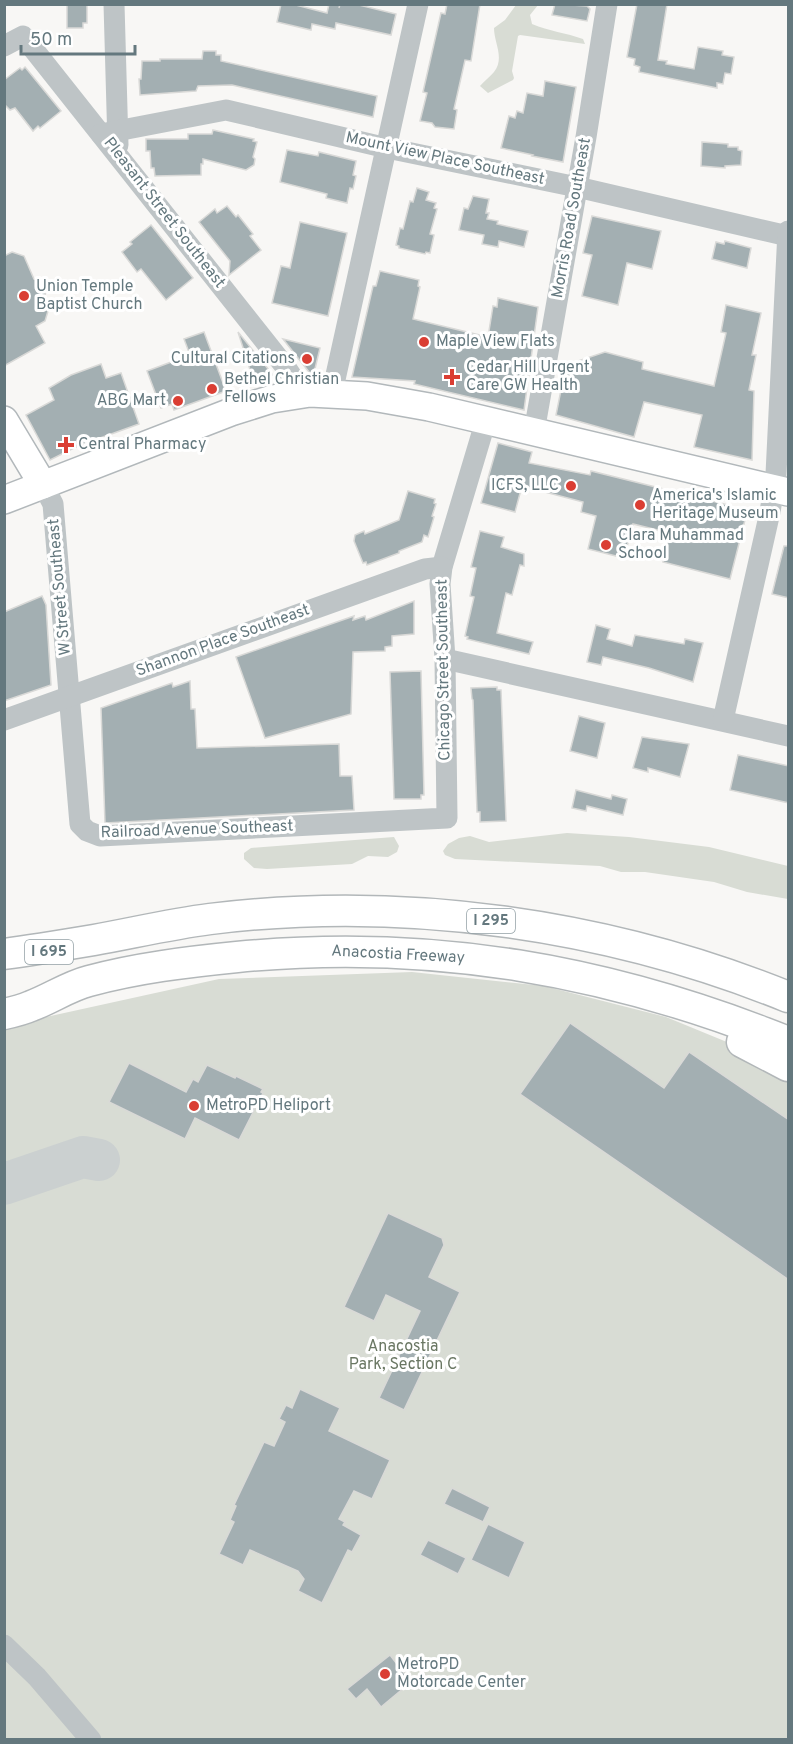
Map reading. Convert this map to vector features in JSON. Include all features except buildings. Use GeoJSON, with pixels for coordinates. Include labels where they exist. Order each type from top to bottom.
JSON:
{"type":"FeatureCollection","features":[{"type":"Feature","properties":{"kind":"highway","name":"I 295"},"geometry":{"type":"LineString","coordinates":[[94,940],[185,923],[248,915],[342,912],[436,915],[549,929],[630,946],[714,970],[789,997]]}},
{"type":"Feature","properties":{"kind":"highway"},"geometry":{"type":"LineString","coordinates":[[4,954],[94,940]]}},
{"type":"Feature","properties":{"kind":"highway","name":"I 695"},"geometry":{"type":"LineString","coordinates":[[4,964],[94,940]]}},
{"type":"Feature","properties":{"kind":"highway","name":"Anacostia Freeway"},"geometry":{"type":"LineString","coordinates":[[4,1014],[30,1006],[86,982],[139,970],[222,958],[351,951],[434,954],[490,960],[572,974],[635,989],[716,1014],[789,1042]]}},
{"type":"Feature","properties":{"kind":"highway","name":"I 695"},"geometry":{"type":"LineString","coordinates":[[4,997],[86,982]]}},
{"type":"Feature","properties":{"kind":"highway"},"geometry":{"type":"LineString","coordinates":[[635,989],[789,1066]]}},
{"type":"Feature","properties":{"kind":"main road"},"geometry":{"type":"LineString","coordinates":[[4,500],[231,412],[297,394],[332,393],[398,401],[486,420],[781,491]]}},
{"type":"Feature","properties":{"kind":"main road","name":"W Street Southeast"},"geometry":{"type":"LineString","coordinates":[[4,420],[43,485]]}},
{"type":"Feature","properties":{"kind":"street"},"geometry":{"type":"LineString","coordinates":[[109,132],[114,4]]}},
{"type":"Feature","properties":{"kind":"street"},"geometry":{"type":"LineString","coordinates":[[332,393],[418,4]]}},
{"type":"Feature","properties":{"kind":"street","name":"Morris Road Southeast"},"geometry":{"type":"LineString","coordinates":[[534,432],[607,4]]}},
{"type":"Feature","properties":{"kind":"street","name":"Pleasant Street Southeast"},"geometry":{"type":"LineString","coordinates":[[4,46],[23,36],[109,132],[118,156],[287,369],[293,378],[297,394]]}},
{"type":"Feature","properties":{"kind":"street","name":"Mount View Place Southeast"},"geometry":{"type":"LineString","coordinates":[[109,132],[226,110],[387,148],[577,187],[788,236]]}},
{"type":"Feature","properties":{"kind":"street"},"geometry":{"type":"LineString","coordinates":[[723,720],[781,491],[789,231]]}},
{"type":"Feature","properties":{"kind":"street","name":"Chicago Street Southeast"},"geometry":{"type":"LineString","coordinates":[[447,818],[445,659],[440,584],[442,567],[486,420]]}},
{"type":"Feature","properties":{"kind":"street","name":"W Street Southeast"},"geometry":{"type":"LineString","coordinates":[[43,485],[53,504],[69,696]]}},
{"type":"Feature","properties":{"kind":"street","name":"Shannon Place Southeast"},"geometry":{"type":"LineString","coordinates":[[4,720],[424,569],[442,567]]}},
{"type":"Feature","properties":{"kind":"street"},"geometry":{"type":"LineString","coordinates":[[445,659],[789,736]]}},
{"type":"Feature","properties":{"kind":"street","name":"Railroad Avenue Southeast"},"geometry":{"type":"LineString","coordinates":[[69,696],[80,824],[95,835],[447,818]]}},
{"type":"Feature","properties":{"kind":"street"},"geometry":{"type":"LineString","coordinates":[[4,1645],[37,1677],[92,1740]]}},
{"type":"Feature","properties":{"kind":"green space"},"geometry":{"type":"Polygon","coordinates":[[[516,5],[538,5],[530,15],[532,24],[583,39],[585,44],[518,36],[512,71],[513,80],[488,93],[480,86],[494,72],[499,61],[494,28],[505,20],[516,5]]]}},
{"type":"Feature","properties":{"kind":"green space"},"geometry":{"type":"Polygon","coordinates":[[[567,833],[629,837],[709,847],[788,866],[788,899],[747,892],[714,882],[645,872],[621,872],[600,866],[455,859],[445,855],[443,851],[448,844],[459,838],[470,836],[489,842],[567,833]]]}},
{"type":"Feature","properties":{"kind":"green space"},"geometry":{"type":"Polygon","coordinates":[[[394,837],[399,846],[397,852],[388,857],[368,856],[352,864],[267,869],[254,868],[244,859],[244,853],[251,848],[394,837]]]}},
{"type":"Feature","properties":{"kind":"green space","name":"Anacostia Park, Section C"},"geometry":{"type":"Polygon","coordinates":[[[412,972],[544,986],[666,1017],[788,1067],[788,1739],[5,1739],[5,1026],[219,979],[412,972]]]}},
{"type":"Feature","properties":{"kind":"taxiway"},"geometry":{"type":"LineString","coordinates":[[4,1184],[83,1157],[99,1160]]}},
{"type":"Feature","properties":{"kind":"place","name":"Union Temple Baptist Church"},"geometry":{"type":"Point","coordinates":[24,296]}},
{"type":"Feature","properties":{"kind":"place","name":"Maple View Flats"},"geometry":{"type":"Point","coordinates":[424,342]}},
{"type":"Feature","properties":{"kind":"place","name":"Cultural Citations"},"geometry":{"type":"Point","coordinates":[307,359]}},
{"type":"Feature","properties":{"kind":"place","name":"Cedar Hill Urgent Care GW Health"},"geometry":{"type":"Point","coordinates":[452,377]}},
{"type":"Feature","properties":{"kind":"place","name":"Bethel Christian Fellows"},"geometry":{"type":"Point","coordinates":[212,389]}},
{"type":"Feature","properties":{"kind":"place","name":"ABG Mart"},"geometry":{"type":"Point","coordinates":[178,401]}},
{"type":"Feature","properties":{"kind":"place","name":"Central Pharmacy"},"geometry":{"type":"Point","coordinates":[66,445]}},
{"type":"Feature","properties":{"kind":"place","name":"ICFS, LLC"},"geometry":{"type":"Point","coordinates":[571,486]}},
{"type":"Feature","properties":{"kind":"place","name":"America's Islamic Heritage Museum"},"geometry":{"type":"Point","coordinates":[640,505]}},
{"type":"Feature","properties":{"kind":"place","name":"Clara Muhammad School"},"geometry":{"type":"Point","coordinates":[606,545]}},
{"type":"Feature","properties":{"kind":"place","name":"MetroPD Heliport"},"geometry":{"type":"Point","coordinates":[194,1106]}},
{"type":"Feature","properties":{"kind":"place","name":"MetroPD Motorcade Center"},"geometry":{"type":"Point","coordinates":[385,1674]}}]}
